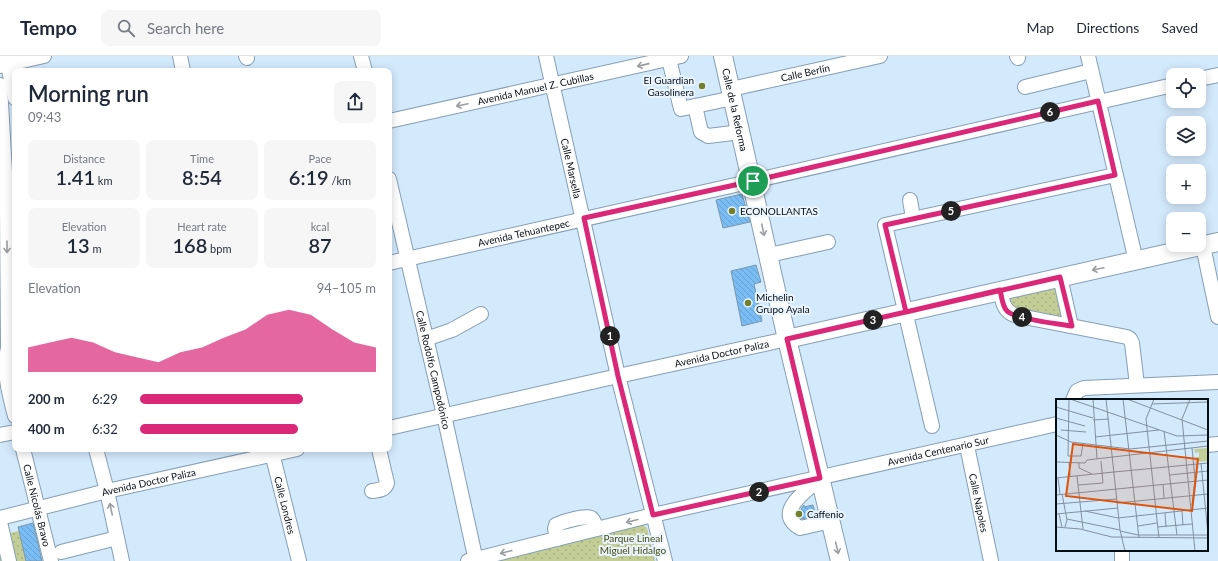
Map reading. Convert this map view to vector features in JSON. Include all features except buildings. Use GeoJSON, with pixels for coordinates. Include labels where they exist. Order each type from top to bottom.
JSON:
{"type":"FeatureCollection","features":[{"type":"Feature","properties":{"kind":"main road","name":"Calle de la Reforma"},"geometry":{"type":"LineString","coordinates":[[723,56],[753,181],[787,339],[840,561]]}},
{"type":"Feature","properties":{"kind":"main road","name":"Avenida Doctor Paliza"},"geometry":{"type":"LineString","coordinates":[[787,339],[1210,244]]}},
{"type":"Feature","properties":{"kind":"street"},"geometry":{"type":"LineString","coordinates":[[12,87],[5,62],[44,56]]}},
{"type":"Feature","properties":{"kind":"street"},"geometry":{"type":"LineString","coordinates":[[180,56],[183,68]]}},
{"type":"Feature","properties":{"kind":"street"},"geometry":{"type":"LineString","coordinates":[[361,56],[364,68]]}},
{"type":"Feature","properties":{"kind":"street","name":"Calle Marsella"},"geometry":{"type":"LineString","coordinates":[[546,56],[584,218],[618,376],[665,561]]}},
{"type":"Feature","properties":{"kind":"street","name":"Calle Berlín"},"geometry":{"type":"LineString","coordinates":[[695,106],[732,94],[880,56]]}},
{"type":"Feature","properties":{"kind":"street"},"geometry":{"type":"LineString","coordinates":[[1088,56],[1136,261]]}},
{"type":"Feature","properties":{"kind":"street"},"geometry":{"type":"LineString","coordinates":[[675,57],[681,109],[695,106],[701,132],[708,136],[741,132]]}},
{"type":"Feature","properties":{"kind":"street","name":"Avenida Manuel Z. Cubillas"},"geometry":{"type":"LineString","coordinates":[[392,120],[675,57]]}},
{"type":"Feature","properties":{"kind":"street"},"geometry":{"type":"LineString","coordinates":[[1025,88],[1091,71]]}},
{"type":"Feature","properties":{"kind":"street"},"geometry":{"type":"LineString","coordinates":[[1206,78],[1218,75]]}},
{"type":"Feature","properties":{"kind":"street"},"geometry":{"type":"LineString","coordinates":[[0,85],[7,208],[8,348],[5,362],[12,401]]}},
{"type":"Feature","properties":{"kind":"street","name":"Avenida Tehuantepec"},"geometry":{"type":"LineString","coordinates":[[392,262],[1166,86]]}},
{"type":"Feature","properties":{"kind":"street"},"geometry":{"type":"LineString","coordinates":[[932,426],[885,225],[1115,175]]}},
{"type":"Feature","properties":{"kind":"street","name":"Calle Rodolfo Campodónico"},"geometry":{"type":"LineString","coordinates":[[392,192],[444,415],[473,560]]}},
{"type":"Feature","properties":{"kind":"street"},"geometry":{"type":"LineString","coordinates":[[910,200],[913,218]]}},
{"type":"Feature","properties":{"kind":"street"},"geometry":{"type":"LineString","coordinates":[[769,255],[828,242]]}},
{"type":"Feature","properties":{"kind":"street"},"geometry":{"type":"LineString","coordinates":[[1210,244],[1218,317]]}},
{"type":"Feature","properties":{"kind":"street"},"geometry":{"type":"LineString","coordinates":[[1060,277],[1072,326]]}},
{"type":"Feature","properties":{"kind":"street"},"geometry":{"type":"LineString","coordinates":[[1000,290],[1004,306],[1009,313],[1022,317],[1130,338],[1132,343],[1137,385]]}},
{"type":"Feature","properties":{"kind":"street"},"geometry":{"type":"LineString","coordinates":[[426,339],[452,330],[481,314]]}},
{"type":"Feature","properties":{"kind":"street","name":"Avenida Doctor Paliza"},"geometry":{"type":"LineString","coordinates":[[392,427],[787,339]]}},
{"type":"Feature","properties":{"kind":"street"},"geometry":{"type":"LineString","coordinates":[[1073,399],[1074,395],[1080,389],[1218,382]]}},
{"type":"Feature","properties":{"kind":"street","name":"Avenida Centenario Sur"},"geometry":{"type":"LineString","coordinates":[[473,560],[653,515],[967,446],[1056,424]]}},
{"type":"Feature","properties":{"kind":"street"},"geometry":{"type":"LineString","coordinates":[[0,435],[12,433]]}},
{"type":"Feature","properties":{"kind":"street"},"geometry":{"type":"LineString","coordinates":[[1208,445],[1218,444]]}},
{"type":"Feature","properties":{"kind":"street","name":"Calle Nápoles"},"geometry":{"type":"LineString","coordinates":[[967,446],[991,561]]}},
{"type":"Feature","properties":{"kind":"street","name":"Calle Nicolás Bravo"},"geometry":{"type":"LineString","coordinates":[[24,452],[38,508],[56,557]]}},
{"type":"Feature","properties":{"kind":"street"},"geometry":{"type":"LineString","coordinates":[[97,452],[122,561]]}},
{"type":"Feature","properties":{"kind":"street","name":"Avenida Doctor Paliza"},"geometry":{"type":"LineString","coordinates":[[0,518],[272,452]]}},
{"type":"Feature","properties":{"kind":"street","name":"Calle Londres"},"geometry":{"type":"LineString","coordinates":[[272,452],[299,561]]}},
{"type":"Feature","properties":{"kind":"street"},"geometry":{"type":"LineString","coordinates":[[372,491],[383,489],[387,483],[380,452]]}},
{"type":"Feature","properties":{"kind":"street"},"geometry":{"type":"LineString","coordinates":[[820,478],[792,503],[790,517],[794,524],[800,528],[831,522]]}},
{"type":"Feature","properties":{"kind":"street"},"geometry":{"type":"LineString","coordinates":[[0,522],[9,561]]}},
{"type":"Feature","properties":{"kind":"street"},"geometry":{"type":"LineString","coordinates":[[56,557],[117,538]]}},
{"type":"Feature","properties":{"kind":"green space"},"geometry":{"type":"Polygon","coordinates":[[[1058,286],[1063,319],[1014,312],[1005,297],[1058,286]]]}},
{"type":"Feature","properties":{"kind":"green space","name":"Parque Lineal Miguel Hidalgo"},"geometry":{"type":"Polygon","coordinates":[[[641,524],[647,528],[655,561],[490,561],[641,524]]]}},
{"type":"Feature","properties":{"kind":"green space"},"geometry":{"type":"Polygon","coordinates":[[[19,531],[26,561],[0,561],[0,535],[19,531]]]}},
{"type":"Feature","properties":{"kind":"place","name":"El Guardian Gasolinera"},"geometry":{"type":"Point","coordinates":[702,86]}},
{"type":"Feature","properties":{"kind":"place","name":"ECONOLLANTAS"},"geometry":{"type":"Point","coordinates":[732,211]}},
{"type":"Feature","properties":{"kind":"place","name":"Michelin Grupo Ayala"},"geometry":{"type":"Point","coordinates":[748,303]}},
{"type":"Feature","properties":{"kind":"place","name":"Caffenio"},"geometry":{"type":"Point","coordinates":[799,514]}},
{"type":"Feature","properties":{"kind":"route"},"geometry":{"type":"LineString","coordinates":[[753,181],[584,218],[618,376],[653,515],[820,478],[787,339],[875,319],[953,301],[1000,290],[1060,277],[1072,326],[1022,317],[1009,313],[1004,306],[1000,290],[906,312],[885,225],[1115,175],[1098,101],[753,181]]}}]}
